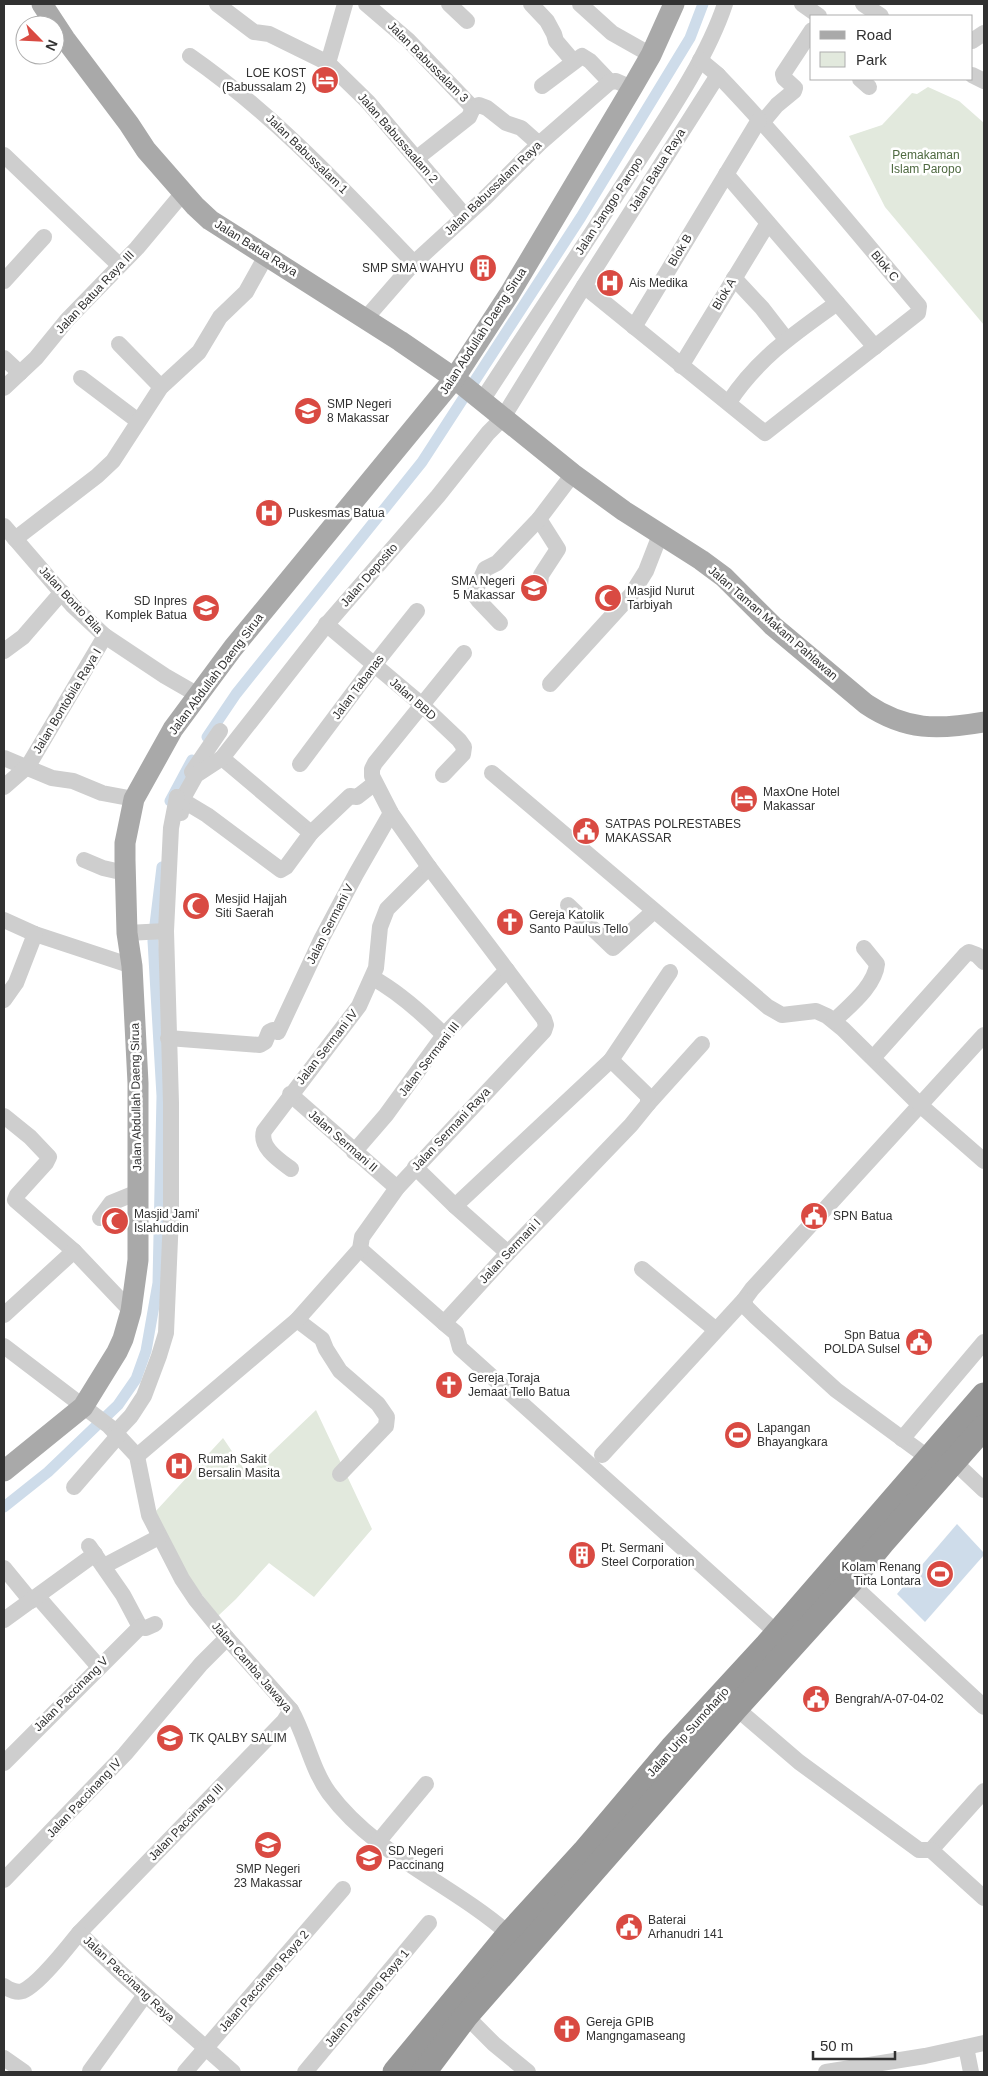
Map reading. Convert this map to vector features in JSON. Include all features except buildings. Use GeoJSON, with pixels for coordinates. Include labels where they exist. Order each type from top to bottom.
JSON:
{"type":"FeatureCollection","features":[{"type":"Feature","properties":{"kind":"highway","name":"Jalan Urip Sumoharjo"},"geometry":{"type":"LineString","coordinates":[[729,1702],[777,1633],[842,1575],[882,1543],[984,1394]]}},
{"type":"Feature","properties":{"kind":"highway","name":"Jalan Urip Sumoharjo"},"geometry":{"type":"LineString","coordinates":[[941,1456],[984,1427]]}},
{"type":"Feature","properties":{"kind":"highway","name":"Jalan Urip Sumoharjo"},"geometry":{"type":"LineString","coordinates":[[424,2072],[591,1858],[643,1797],[842,1575]]}},
{"type":"Feature","properties":{"kind":"highway","name":"Jalan Urip Sumoharjo"},"geometry":{"type":"LineString","coordinates":[[395,2072],[509,1934],[591,1858]]}},
{"type":"Feature","properties":{"kind":"main road","name":"Jalan Batua Raya"},"geometry":{"type":"LineString","coordinates":[[42,4],[65,39],[129,124],[146,150],[183,193],[210,220],[366,318],[457,381],[479,400]]}},
{"type":"Feature","properties":{"kind":"main road","name":"Jalan Abdullah Daeng Sirua"},"geometry":{"type":"LineString","coordinates":[[4,1471],[85,1409],[123,1340],[131,1311],[138,1260],[138,1084],[131,933],[125,873],[125,843],[134,799],[173,729],[233,648],[427,414],[457,381],[651,55],[674,4]]}},
{"type":"Feature","properties":{"kind":"main road"},"geometry":{"type":"LineString","coordinates":[[427,414],[432,390],[428,360]]}},
{"type":"Feature","properties":{"kind":"main road","name":"Jalan Taman Makam Pahlawan"},"geometry":{"type":"LineString","coordinates":[[479,400],[573,474],[660,535],[701,560],[724,578],[774,626],[866,704],[882,715],[911,726],[925,727],[943,728],[984,722]]}},
{"type":"Feature","properties":{"kind":"street","name":"Jalan Babussaalam 2"},"geometry":{"type":"LineString","coordinates":[[217,4],[254,32],[269,34],[328,63],[354,87],[465,216]]}},
{"type":"Feature","properties":{"kind":"street"},"geometry":{"type":"LineString","coordinates":[[328,63],[345,4]]}},
{"type":"Feature","properties":{"kind":"street","name":"Jalan Babussalam 3"},"geometry":{"type":"LineString","coordinates":[[366,4],[408,40],[473,108],[479,105],[484,106],[506,123],[522,128],[539,144]]}},
{"type":"Feature","properties":{"kind":"street"},"geometry":{"type":"LineString","coordinates":[[448,4],[467,21]]}},
{"type":"Feature","properties":{"kind":"street"},"geometry":{"type":"LineString","coordinates":[[532,4],[547,21],[556,41],[573,62]]}},
{"type":"Feature","properties":{"kind":"street"},"geometry":{"type":"LineString","coordinates":[[580,4],[612,33],[651,55]]}},
{"type":"Feature","properties":{"kind":"street","name":"Jalan Janggo Paropo"},"geometry":{"type":"LineString","coordinates":[[479,400],[603,217],[700,60],[719,22],[725,4]]}},
{"type":"Feature","properties":{"kind":"street"},"geometry":{"type":"LineString","coordinates":[[802,4],[818,15]]}},
{"type":"Feature","properties":{"kind":"street"},"geometry":{"type":"LineString","coordinates":[[820,15],[826,4]]}},
{"type":"Feature","properties":{"kind":"street"},"geometry":{"type":"LineString","coordinates":[[862,4],[878,15]]}},
{"type":"Feature","properties":{"kind":"street"},"geometry":{"type":"LineString","coordinates":[[973,40],[984,34]]}},
{"type":"Feature","properties":{"kind":"street","name":"Blok B"},"geometry":{"type":"LineString","coordinates":[[634,327],[726,174],[761,122],[794,91],[795,88],[782,74],[810,36]]}},
{"type":"Feature","properties":{"kind":"street","name":"Jalan Babussalam 1"},"geometry":{"type":"LineString","coordinates":[[190,56],[236,89],[300,145],[414,263]]}},
{"type":"Feature","properties":{"kind":"street"},"geometry":{"type":"LineString","coordinates":[[542,86],[580,57],[586,58],[610,82],[616,81],[632,88]]}},
{"type":"Feature","properties":{"kind":"street"},"geometry":{"type":"LineString","coordinates":[[700,60],[718,75]]}},
{"type":"Feature","properties":{"kind":"street","name":"Blok C"},"geometry":{"type":"LineString","coordinates":[[718,75],[821,190],[919,306],[918,313],[765,433],[729,402]]}},
{"type":"Feature","properties":{"kind":"street","name":"Jalan Batua Raya"},"geometry":{"type":"LineString","coordinates":[[502,419],[718,75]]}},
{"type":"Feature","properties":{"kind":"street","name":"Jalan Babussalam Raya"},"geometry":{"type":"LineString","coordinates":[[366,318],[414,263],[485,198],[539,144],[610,82]]}},
{"type":"Feature","properties":{"kind":"street"},"geometry":{"type":"LineString","coordinates":[[417,158],[469,117],[473,108]]}},
{"type":"Feature","properties":{"kind":"street"},"geometry":{"type":"LineString","coordinates":[[4,155],[119,265]]}},
{"type":"Feature","properties":{"kind":"street"},"geometry":{"type":"LineString","coordinates":[[726,174],[875,347]]}},
{"type":"Feature","properties":{"kind":"street","name":"Jalan Batua Raya III"},"geometry":{"type":"LineString","coordinates":[[4,388],[36,358],[67,320],[137,248],[183,193]]}},
{"type":"Feature","properties":{"kind":"street","name":"Blok A"},"geometry":{"type":"LineString","coordinates":[[681,366],[768,223]]}},
{"type":"Feature","properties":{"kind":"street"},"geometry":{"type":"LineString","coordinates":[[4,281],[44,237]]}},
{"type":"Feature","properties":{"kind":"street"},"geometry":{"type":"LineString","coordinates":[[15,539],[113,461],[161,387],[199,352],[220,317],[246,292],[266,256]]}},
{"type":"Feature","properties":{"kind":"street"},"geometry":{"type":"LineString","coordinates":[[734,278],[762,308],[786,339]]}},
{"type":"Feature","properties":{"kind":"street"},"geometry":{"type":"LineString","coordinates":[[584,286],[681,366],[729,402],[747,376],[786,339],[838,303]]}},
{"type":"Feature","properties":{"kind":"street"},"geometry":{"type":"LineString","coordinates":[[119,344],[161,387]]}},
{"type":"Feature","properties":{"kind":"street"},"geometry":{"type":"LineString","coordinates":[[4,358],[20,373]]}},
{"type":"Feature","properties":{"kind":"street"},"geometry":{"type":"LineString","coordinates":[[81,378],[138,421]]}},
{"type":"Feature","properties":{"kind":"street","name":"Jalan Deposito"},"geometry":{"type":"LineString","coordinates":[[224,755],[326,624],[438,496],[502,419]]}},
{"type":"Feature","properties":{"kind":"street"},"geometry":{"type":"LineString","coordinates":[[500,623],[474,594],[485,569],[497,563],[539,519],[573,474]]}},
{"type":"Feature","properties":{"kind":"street"},"geometry":{"type":"LineString","coordinates":[[539,519],[558,549],[541,575],[540,586]]}},
{"type":"Feature","properties":{"kind":"street","name":"Jalan Bonto Bila"},"geometry":{"type":"LineString","coordinates":[[4,526],[73,606],[105,636],[198,695]]}},
{"type":"Feature","properties":{"kind":"street"},"geometry":{"type":"LineString","coordinates":[[550,684],[631,595],[646,571],[660,535]]}},
{"type":"Feature","properties":{"kind":"street"},"geometry":{"type":"LineString","coordinates":[[4,651],[22,637],[62,592]]}},
{"type":"Feature","properties":{"kind":"street","name":"Jalan Tabanas"},"geometry":{"type":"LineString","coordinates":[[300,764],[374,665],[418,611]]}},
{"type":"Feature","properties":{"kind":"street","name":"Jalan BBD"},"geometry":{"type":"LineString","coordinates":[[326,624],[421,704],[464,747],[464,754],[442,775]]}},
{"type":"Feature","properties":{"kind":"street","name":"Jalan Bontobila Raya I"},"geometry":{"type":"LineString","coordinates":[[4,787],[28,766],[105,636]]}},
{"type":"Feature","properties":{"kind":"street"},"geometry":{"type":"LineString","coordinates":[[421,704],[464,653]]}},
{"type":"Feature","properties":{"kind":"street","name":"Jalan Sermani Raya"},"geometry":{"type":"LineString","coordinates":[[137,1456],[297,1320],[360,1249],[362,1237],[396,1188],[544,1031],[546,1022],[429,867],[391,813],[375,783],[372,772],[373,765],[421,704]]}},
{"type":"Feature","properties":{"kind":"street"},"geometry":{"type":"LineString","coordinates":[[74,1487],[114,1432],[131,1416],[144,1396],[166,1333],[171,1216],[171,1103],[161,932],[171,828],[180,803],[216,736],[224,755],[311,833]]}},
{"type":"Feature","properties":{"kind":"street"},"geometry":{"type":"LineString","coordinates":[[180,803],[196,774],[224,755]]}},
{"type":"Feature","properties":{"kind":"street"},"geometry":{"type":"LineString","coordinates":[[4,758],[28,766],[52,778],[73,781],[102,793],[134,799]]}},
{"type":"Feature","properties":{"kind":"street"},"geometry":{"type":"LineString","coordinates":[[492,773],[776,1012],[790,1016],[816,1011],[834,1021],[920,1105],[984,1161]]}},
{"type":"Feature","properties":{"kind":"street"},"geometry":{"type":"LineString","coordinates":[[180,803],[207,815],[281,870],[286,867],[311,833],[350,796],[357,797],[375,783]]}},
{"type":"Feature","properties":{"kind":"street","name":"Jalan Sermani V"},"geometry":{"type":"LineString","coordinates":[[168,1038],[263,1045],[269,1032],[273,1030],[278,1032],[322,938],[391,813]]}},
{"type":"Feature","properties":{"kind":"street"},"geometry":{"type":"LineString","coordinates":[[84,860],[103,868],[125,873]]}},
{"type":"Feature","properties":{"kind":"street","name":"Jalan Sermani IV"},"geometry":{"type":"LineString","coordinates":[[291,1169],[272,1153],[263,1138],[266,1126],[348,1022],[373,978],[377,960],[380,927],[387,909],[429,867]]}},
{"type":"Feature","properties":{"kind":"street"},"geometry":{"type":"LineString","coordinates":[[568,905],[613,948],[654,911]]}},
{"type":"Feature","properties":{"kind":"street"},"geometry":{"type":"LineString","coordinates":[[4,920],[35,934],[132,966]]}},
{"type":"Feature","properties":{"kind":"street"},"geometry":{"type":"LineString","coordinates":[[131,933],[161,932]]}},
{"type":"Feature","properties":{"kind":"street"},"geometry":{"type":"LineString","coordinates":[[4,1000],[16,983],[35,934]]}},
{"type":"Feature","properties":{"kind":"street"},"geometry":{"type":"LineString","coordinates":[[834,1021],[871,981],[876,971],[876,964],[864,948]]}},
{"type":"Feature","properties":{"kind":"street"},"geometry":{"type":"LineString","coordinates":[[873,1058],[965,955],[969,952],[973,953],[984,962]]}},
{"type":"Feature","properties":{"kind":"street","name":"Jalan Sermani III"},"geometry":{"type":"LineString","coordinates":[[354,1152],[386,1115],[444,1035],[507,970]]}},
{"type":"Feature","properties":{"kind":"street"},"geometry":{"type":"LineString","coordinates":[[455,1206],[611,1060],[670,972]]}},
{"type":"Feature","properties":{"kind":"street"},"geometry":{"type":"LineString","coordinates":[[373,978],[395,991],[444,1035]]}},
{"type":"Feature","properties":{"kind":"street"},"geometry":{"type":"LineString","coordinates":[[602,1455],[984,1035]]}},
{"type":"Feature","properties":{"kind":"street","name":"Jalan Sermani I"},"geometry":{"type":"LineString","coordinates":[[444,1323],[508,1253],[631,1125],[648,1100],[702,1044]]}},
{"type":"Feature","properties":{"kind":"street"},"geometry":{"type":"LineString","coordinates":[[611,1060],[648,1100]]}},
{"type":"Feature","properties":{"kind":"street","name":"Jalan Sermani II"},"geometry":{"type":"LineString","coordinates":[[290,1094],[396,1188]]}},
{"type":"Feature","properties":{"kind":"street"},"geometry":{"type":"LineString","coordinates":[[4,1116],[30,1137],[49,1157],[41,1169],[17,1195],[15,1200],[74,1251],[131,1311]]}},
{"type":"Feature","properties":{"kind":"street"},"geometry":{"type":"LineString","coordinates":[[415,1167],[508,1253]]}},
{"type":"Feature","properties":{"kind":"street"},"geometry":{"type":"LineString","coordinates":[[100,1218],[111,1203],[138,1192]]}},
{"type":"Feature","properties":{"kind":"street"},"geometry":{"type":"LineString","coordinates":[[360,1249],[456,1333],[460,1348],[777,1633]]}},
{"type":"Feature","properties":{"kind":"street"},"geometry":{"type":"LineString","coordinates":[[4,1315],[74,1251]]}},
{"type":"Feature","properties":{"kind":"street"},"geometry":{"type":"LineString","coordinates":[[642,1269],[716,1330]]}},
{"type":"Feature","properties":{"kind":"street"},"geometry":{"type":"LineString","coordinates":[[744,1300],[746,1307],[756,1317],[836,1390],[902,1439],[941,1456],[984,1490]]}},
{"type":"Feature","properties":{"kind":"street"},"geometry":{"type":"LineString","coordinates":[[297,1320],[322,1339],[340,1371],[378,1404],[388,1417],[386,1426],[340,1474]]}},
{"type":"Feature","properties":{"kind":"street"},"geometry":{"type":"LineString","coordinates":[[902,1439],[984,1342]]}},
{"type":"Feature","properties":{"kind":"street"},"geometry":{"type":"LineString","coordinates":[[4,1346],[114,1432],[137,1456]]}},
{"type":"Feature","properties":{"kind":"street","name":"Jalan Camba Jawaya"},"geometry":{"type":"LineString","coordinates":[[137,1456],[145,1500],[159,1537],[182,1579],[196,1600],[227,1638],[291,1710],[318,1772],[329,1792],[346,1813],[378,1842],[484,1913],[509,1934]]}},
{"type":"Feature","properties":{"kind":"street"},"geometry":{"type":"LineString","coordinates":[[4,1620],[96,1555],[159,1537]]}},
{"type":"Feature","properties":{"kind":"street","name":"Jalan Paccinang V"},"geometry":{"type":"LineString","coordinates":[[4,1763],[99,1668],[147,1625],[123,1595],[96,1555]]}},
{"type":"Feature","properties":{"kind":"street"},"geometry":{"type":"LineString","coordinates":[[4,1568],[99,1668]]}},
{"type":"Feature","properties":{"kind":"street"},"geometry":{"type":"LineString","coordinates":[[842,1575],[984,1707]]}},
{"type":"Feature","properties":{"kind":"street","name":"Jalan Paccinang IV"},"geometry":{"type":"LineString","coordinates":[[4,1880],[126,1754],[201,1664],[227,1638]]}},
{"type":"Feature","properties":{"kind":"street"},"geometry":{"type":"LineString","coordinates":[[729,1702],[800,1762],[889,1827],[899,1837],[919,1850],[931,1850],[983,1894]]}},
{"type":"Feature","properties":{"kind":"street","name":"Jalan Paccinang III"},"geometry":{"type":"LineString","coordinates":[[79,1934],[284,1721],[291,1710]]}},
{"type":"Feature","properties":{"kind":"street"},"geometry":{"type":"LineString","coordinates":[[378,1842],[426,1784]]}},
{"type":"Feature","properties":{"kind":"street"},"geometry":{"type":"LineString","coordinates":[[931,1850],[984,1791]]}},
{"type":"Feature","properties":{"kind":"street","name":"Jalan Paccinang Raya 2"},"geometry":{"type":"LineString","coordinates":[[185,2072],[342,1889]]}},
{"type":"Feature","properties":{"kind":"street","name":"Jalan Pacinang Raya 1"},"geometry":{"type":"LineString","coordinates":[[305,2072],[353,2017],[429,1923]]}},
{"type":"Feature","properties":{"kind":"street","name":"Jalan Paccinang Raya"},"geometry":{"type":"LineString","coordinates":[[6,1992],[21,1991],[29,1986],[46,1972],[79,1934],[233,2072]]}},
{"type":"Feature","properties":{"kind":"street"},"geometry":{"type":"LineString","coordinates":[[90,2071],[145,1995]]}},
{"type":"Feature","properties":{"kind":"street"},"geometry":{"type":"LineString","coordinates":[[466,2016],[494,2044],[528,2072]]}},
{"type":"Feature","properties":{"kind":"street"},"geometry":{"type":"LineString","coordinates":[[826,2072],[966,2048],[984,2043]]}},
{"type":"Feature","properties":{"kind":"street"},"geometry":{"type":"LineString","coordinates":[[966,2048],[971,2072]]}},
{"type":"Feature","properties":{"kind":"street"},"geometry":{"type":"LineString","coordinates":[[4,2058],[24,2072]]}},
{"type":"Feature","properties":{"kind":"green space","name":"Pemakaman Islam Paropo"},"geometry":{"type":"Polygon","coordinates":[[[928,87],[959,101],[984,123],[984,325],[885,207],[849,136],[882,125],[912,93],[917,94],[928,87]]]}},
{"type":"Feature","properties":{"kind":"green space"},"geometry":{"type":"Polygon","coordinates":[[[316,1410],[372,1529],[314,1597],[269,1563],[218,1616],[176,1560],[155,1512],[223,1438],[248,1475],[316,1410]]]}},
{"type":"Feature","properties":{"kind":"water","name":"Kolam Renang Tirta Lontara"},"geometry":{"type":"Polygon","coordinates":[[[957,1524],[984,1555],[925,1622],[897,1594],[957,1524]]]}},
{"type":"Feature","properties":{"kind":"waterway"},"geometry":{"type":"LineString","coordinates":[[207,737],[236,694],[422,462],[581,217],[690,38],[703,4]]}},
{"type":"Feature","properties":{"kind":"waterway"},"geometry":{"type":"LineString","coordinates":[[170,801],[192,760]]}},
{"type":"Feature","properties":{"kind":"waterway"},"geometry":{"type":"LineString","coordinates":[[4,1507],[48,1472],[118,1405],[136,1379],[146,1351],[158,1283],[162,1096],[153,941],[162,867]]}},
{"type":"Feature","properties":{"kind":"place","name":"LOE KOST (Babussalam 2)"},"geometry":{"type":"Point","coordinates":[325,80]}},
{"type":"Feature","properties":{"kind":"place","name":"SMP SMA WAHYU"},"geometry":{"type":"Point","coordinates":[483,268]}},
{"type":"Feature","properties":{"kind":"place","name":"Ais Medika"},"geometry":{"type":"Point","coordinates":[610,283]}},
{"type":"Feature","properties":{"kind":"place","name":"SMP Negeri 8 Makassar"},"geometry":{"type":"Point","coordinates":[308,411]}},
{"type":"Feature","properties":{"kind":"place","name":"Puskesmas Batua"},"geometry":{"type":"Point","coordinates":[269,513]}},
{"type":"Feature","properties":{"kind":"place","name":"SMA Negeri 5 Makassar"},"geometry":{"type":"Point","coordinates":[534,588]}},
{"type":"Feature","properties":{"kind":"place","name":"Masjid Nurut Tarbiyah"},"geometry":{"type":"Point","coordinates":[608,598]}},
{"type":"Feature","properties":{"kind":"place","name":"SD Inpres Komplek Batua"},"geometry":{"type":"Point","coordinates":[206,608]}},
{"type":"Feature","properties":{"kind":"place","name":"MaxOne Hotel Makassar"},"geometry":{"type":"Point","coordinates":[744,799]}},
{"type":"Feature","properties":{"kind":"place","name":"SATPAS POLRESTABES MAKASSAR"},"geometry":{"type":"Point","coordinates":[586,831]}},
{"type":"Feature","properties":{"kind":"place","name":"Mesjid Hajjah Siti Saerah"},"geometry":{"type":"Point","coordinates":[196,906]}},
{"type":"Feature","properties":{"kind":"place","name":"Gereja Katolik Santo Paulus Tello"},"geometry":{"type":"Point","coordinates":[510,922]}},
{"type":"Feature","properties":{"kind":"place","name":"SPN Batua"},"geometry":{"type":"Point","coordinates":[814,1216]}},
{"type":"Feature","properties":{"kind":"place","name":"Masjid Jami' Islahuddin"},"geometry":{"type":"Point","coordinates":[115,1221]}},
{"type":"Feature","properties":{"kind":"place","name":"Spn Batua POLDA Sulsel"},"geometry":{"type":"Point","coordinates":[919,1342]}},
{"type":"Feature","properties":{"kind":"place","name":"Gereja Toraja Jemaat Tello Batua"},"geometry":{"type":"Point","coordinates":[449,1385]}},
{"type":"Feature","properties":{"kind":"place","name":"Lapangan Bhayangkara"},"geometry":{"type":"Point","coordinates":[738,1435]}},
{"type":"Feature","properties":{"kind":"place","name":"Rumah Sakit Bersalin Masita"},"geometry":{"type":"Point","coordinates":[179,1466]}},
{"type":"Feature","properties":{"kind":"place","name":"Pt. Sermani Steel Corporation"},"geometry":{"type":"Point","coordinates":[582,1555]}},
{"type":"Feature","properties":{"kind":"place","name":"Kolam Renang Tirta Lontara"},"geometry":{"type":"Point","coordinates":[940,1574]}},
{"type":"Feature","properties":{"kind":"place","name":"Bengrah/A-07-04-02"},"geometry":{"type":"Point","coordinates":[816,1699]}},
{"type":"Feature","properties":{"kind":"place","name":"TK QALBY SALIM"},"geometry":{"type":"Point","coordinates":[170,1738]}},
{"type":"Feature","properties":{"kind":"place","name":"SMP Negeri 23 Makassar"},"geometry":{"type":"Point","coordinates":[268,1845]}},
{"type":"Feature","properties":{"kind":"place","name":"SD Negeri Paccinang"},"geometry":{"type":"Point","coordinates":[369,1858]}},
{"type":"Feature","properties":{"kind":"place","name":"Baterai Arhanudri 141"},"geometry":{"type":"Point","coordinates":[629,1927]}},
{"type":"Feature","properties":{"kind":"place","name":"Gereja GPIB Mangngamaseang"},"geometry":{"type":"Point","coordinates":[567,2029]}}]}
